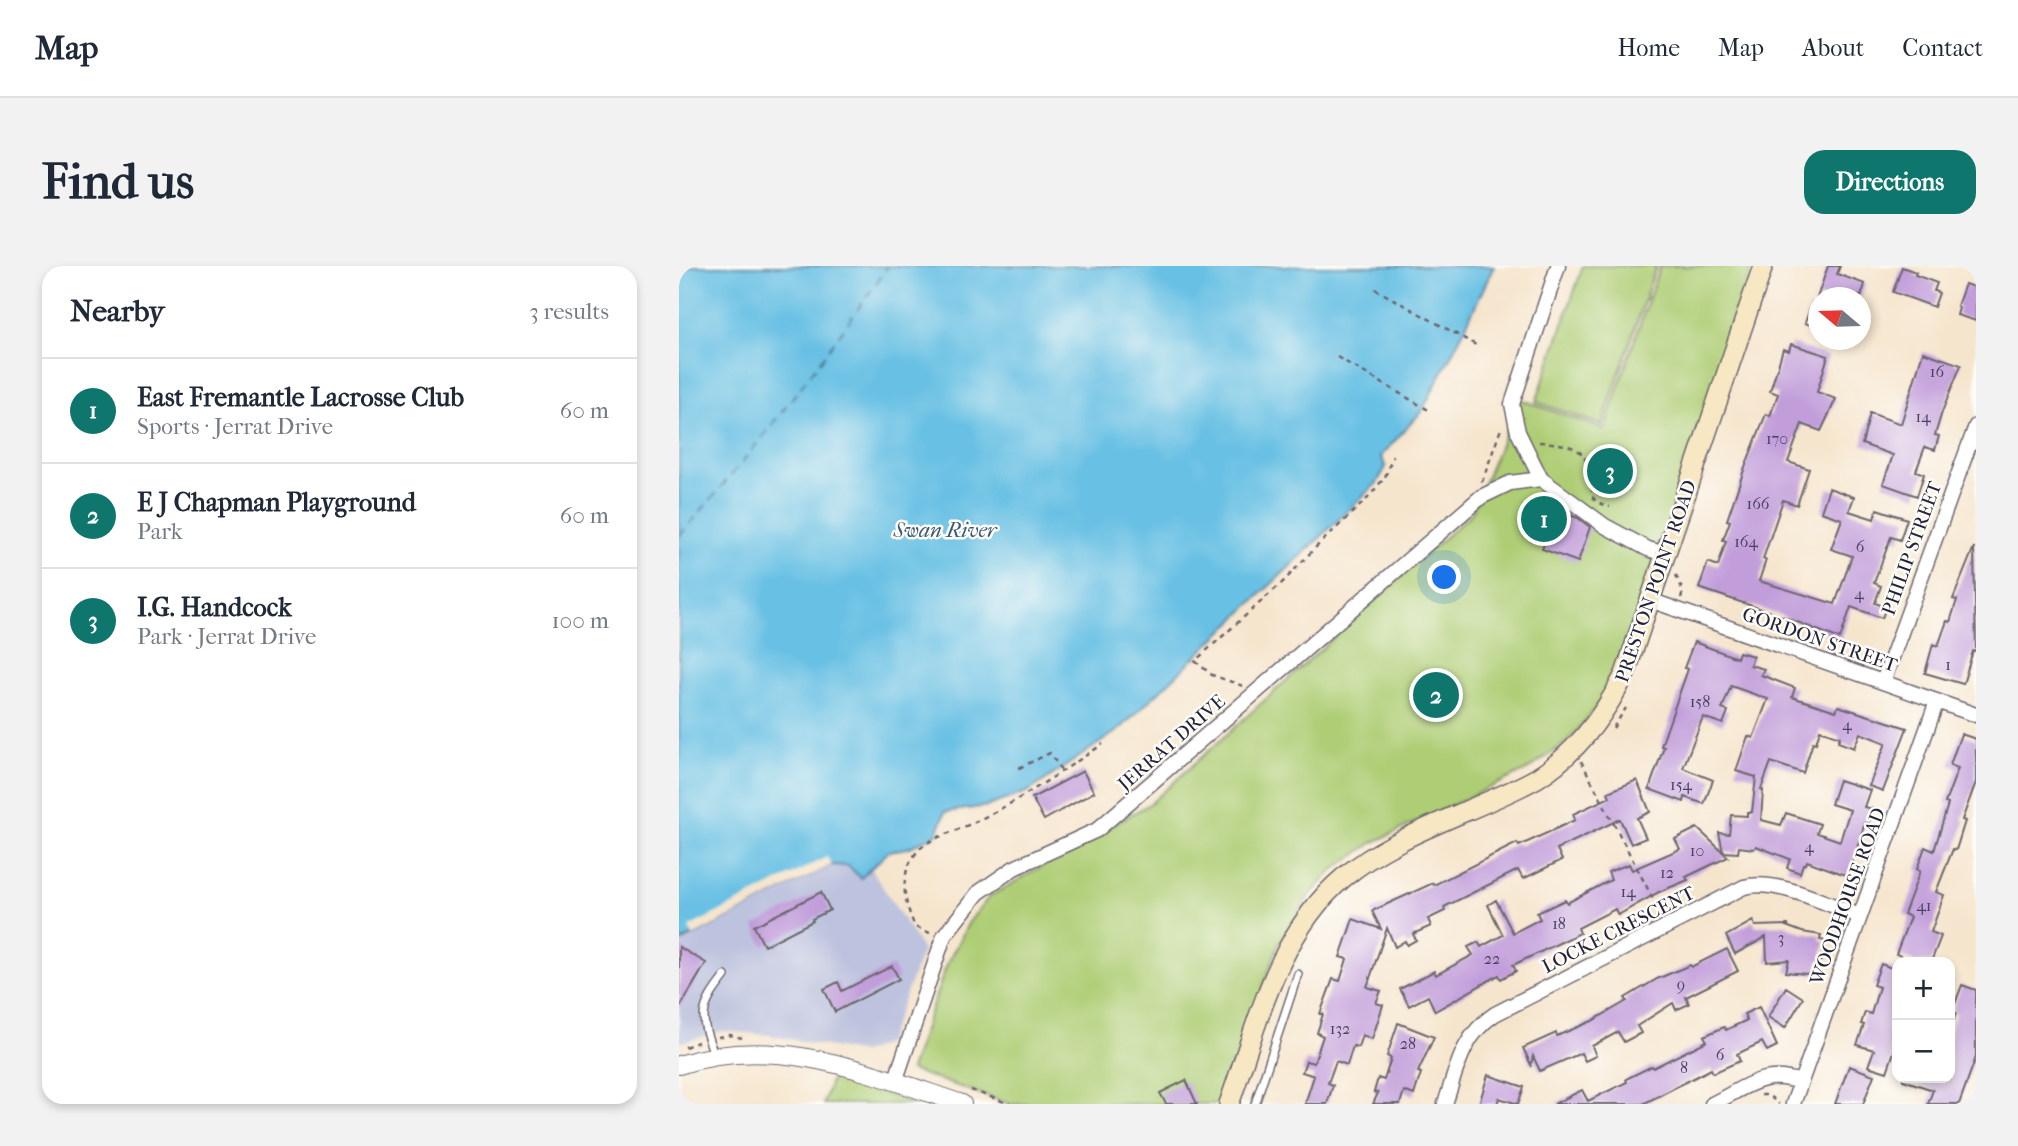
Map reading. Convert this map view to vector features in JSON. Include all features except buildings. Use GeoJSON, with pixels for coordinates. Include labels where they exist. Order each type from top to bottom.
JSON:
{"type":"FeatureCollection","features":[{"type":"Feature","properties":{"kind":"main road","name":"PRESTON POINT ROAD"},"geometry":{"type":"LineString","coordinates":[[1242,1104],[1257,1080],[1278,1000],[1305,942],[1314,926],[1347,889],[1384,863],[1525,794],[1567,769],[1615,715],[1633,682],[1665,554],[1762,266]]}},
{"type":"Feature","properties":{"kind":"main road","name":"PRESTON POINT ROAD"},"geometry":{"type":"LineString","coordinates":[[1229,1104],[1271,988],[1292,939],[1311,913],[1343,878],[1377,855],[1454,816],[1525,785],[1564,758],[1609,707],[1655,602],[1773,266]]}},
{"type":"Feature","properties":{"kind":"street"},"geometry":{"type":"LineString","coordinates":[[1557,266],[1512,404],[1515,423],[1541,479],[1605,526],[1648,549],[1665,554]]}},
{"type":"Feature","properties":{"kind":"street","name":"PHILIP STREET"},"geometry":{"type":"LineString","coordinates":[[1883,682],[1976,426]]}},
{"type":"Feature","properties":{"kind":"street","name":"JERRAT DRIVE"},"geometry":{"type":"LineString","coordinates":[[895,1082],[944,936],[967,904],[994,879],[1097,830],[1481,497],[1510,483],[1541,479]]}},
{"type":"Feature","properties":{"kind":"street","name":"GORDON STREET"},"geometry":{"type":"LineString","coordinates":[[1655,602],[1976,715]]}},
{"type":"Feature","properties":{"kind":"street","name":"WOODHOUSE ROAD"},"geometry":{"type":"LineString","coordinates":[[1793,1104],[1937,701]]}},
{"type":"Feature","properties":{"kind":"street","name":"LOCKE CRESCENT"},"geometry":{"type":"LineString","coordinates":[[1445,1104],[1463,1051],[1474,1030],[1482,1022],[1744,887],[1756,884],[1776,887],[1860,916]]}},
{"type":"Feature","properties":{"kind":"street"},"geometry":{"type":"LineString","coordinates":[[679,1065],[746,1052],[802,1055],[839,1064],[962,1104]]}},
{"type":"Feature","properties":{"kind":"street"},"geometry":{"type":"LineString","coordinates":[[1713,1104],[1767,1077],[1783,1076],[1800,1082]]}},
{"type":"Feature","properties":{"kind":"lane"},"geometry":{"type":"LineString","coordinates":[[1255,1104],[1257,1080],[1298,974]]}},
{"type":"Feature","properties":{"kind":"lane"},"geometry":{"type":"LineString","coordinates":[[716,1056],[703,1014],[709,996],[725,976]]}},
{"type":"Feature","properties":{"kind":"path"},"geometry":{"type":"LineString","coordinates":[[1375,289],[1476,345]]}},
{"type":"Feature","properties":{"kind":"path"},"geometry":{"type":"LineString","coordinates":[[1337,357],[1432,412]]}},
{"type":"Feature","properties":{"kind":"path"},"geometry":{"type":"LineString","coordinates":[[1481,484],[1512,404]]}},
{"type":"Feature","properties":{"kind":"path"},"geometry":{"type":"LineString","coordinates":[[1526,450],[1534,442],[1570,446],[1580,451],[1590,467],[1593,498],[1610,507]]}},
{"type":"Feature","properties":{"kind":"path"},"geometry":{"type":"LineString","coordinates":[[1254,694],[1239,684],[1212,675],[1195,662],[1284,581],[1368,498],[1385,477],[1393,457]]}},
{"type":"Feature","properties":{"kind":"path"},"geometry":{"type":"LineString","coordinates":[[1607,735],[1619,721],[1629,701]]}},
{"type":"Feature","properties":{"kind":"path"},"geometry":{"type":"LineString","coordinates":[[944,936],[915,927],[907,906],[903,893],[907,870],[914,855],[926,843],[1004,808],[1103,744]]}},
{"type":"Feature","properties":{"kind":"path"},"geometry":{"type":"LineString","coordinates":[[1019,768],[1050,753],[1061,770]]}},
{"type":"Feature","properties":{"kind":"path"},"geometry":{"type":"LineString","coordinates":[[1578,758],[1584,764],[1667,925]]}},
{"type":"Feature","properties":{"kind":"shaded area"},"geometry":{"type":"Polygon","coordinates":[[[827,857],[848,866],[861,878],[872,870],[923,950],[887,1043],[863,1053],[769,1035],[724,1031],[679,1043],[679,943],[827,857]]]}},
{"type":"Feature","properties":{"kind":"green space"},"geometry":{"type":"Polygon","coordinates":[[[1583,266],[1656,266],[1602,425],[1536,402],[1583,266]]]}},
{"type":"Feature","properties":{"kind":"green space"},"geometry":{"type":"Polygon","coordinates":[[[1660,266],[1752,266],[1626,649],[1612,681],[1594,710],[1568,741],[1529,769],[1372,843],[1333,870],[1309,896],[1280,941],[1220,1104],[1010,1104],[910,1070],[947,964],[969,922],[989,897],[1151,803],[1472,513],[1519,399],[1604,429],[1660,266]]]}},
{"type":"Feature","properties":{"kind":"green space"},"geometry":{"type":"Polygon","coordinates":[[[833,1075],[917,1104],[823,1104],[833,1075]]]}},
{"type":"Feature","properties":{"kind":"water","name":"Swan River"},"geometry":{"type":"Polygon","coordinates":[[[679,266],[1494,266],[1422,411],[1381,456],[1386,467],[1377,483],[1120,729],[1029,791],[988,806],[945,812],[937,834],[908,848],[889,851],[861,878],[848,866],[831,865],[679,943],[679,266]]]}},
{"type":"Feature","properties":{"kind":"pier"},"geometry":{"type":"Polygon","coordinates":[[[827,857],[832,865],[693,936],[689,927],[827,857]]]}},
{"type":"Feature","properties":{"kind":"ferry route"},"geometry":{"type":"LineString","coordinates":[[679,536],[788,404],[888,266]]}},
{"type":"Feature","properties":{"kind":"place","name":"I.G. Handcock"},"geometry":{"type":"Point","coordinates":[1610,471]}},
{"type":"Feature","properties":{"kind":"place","name":"East Fremantle Lacrosse Club"},"geometry":{"type":"Point","coordinates":[1544,519]}},
{"type":"Feature","properties":{"kind":"place","name":"E J Chapman Playground"},"geometry":{"type":"Point","coordinates":[1436,695]}}]}
